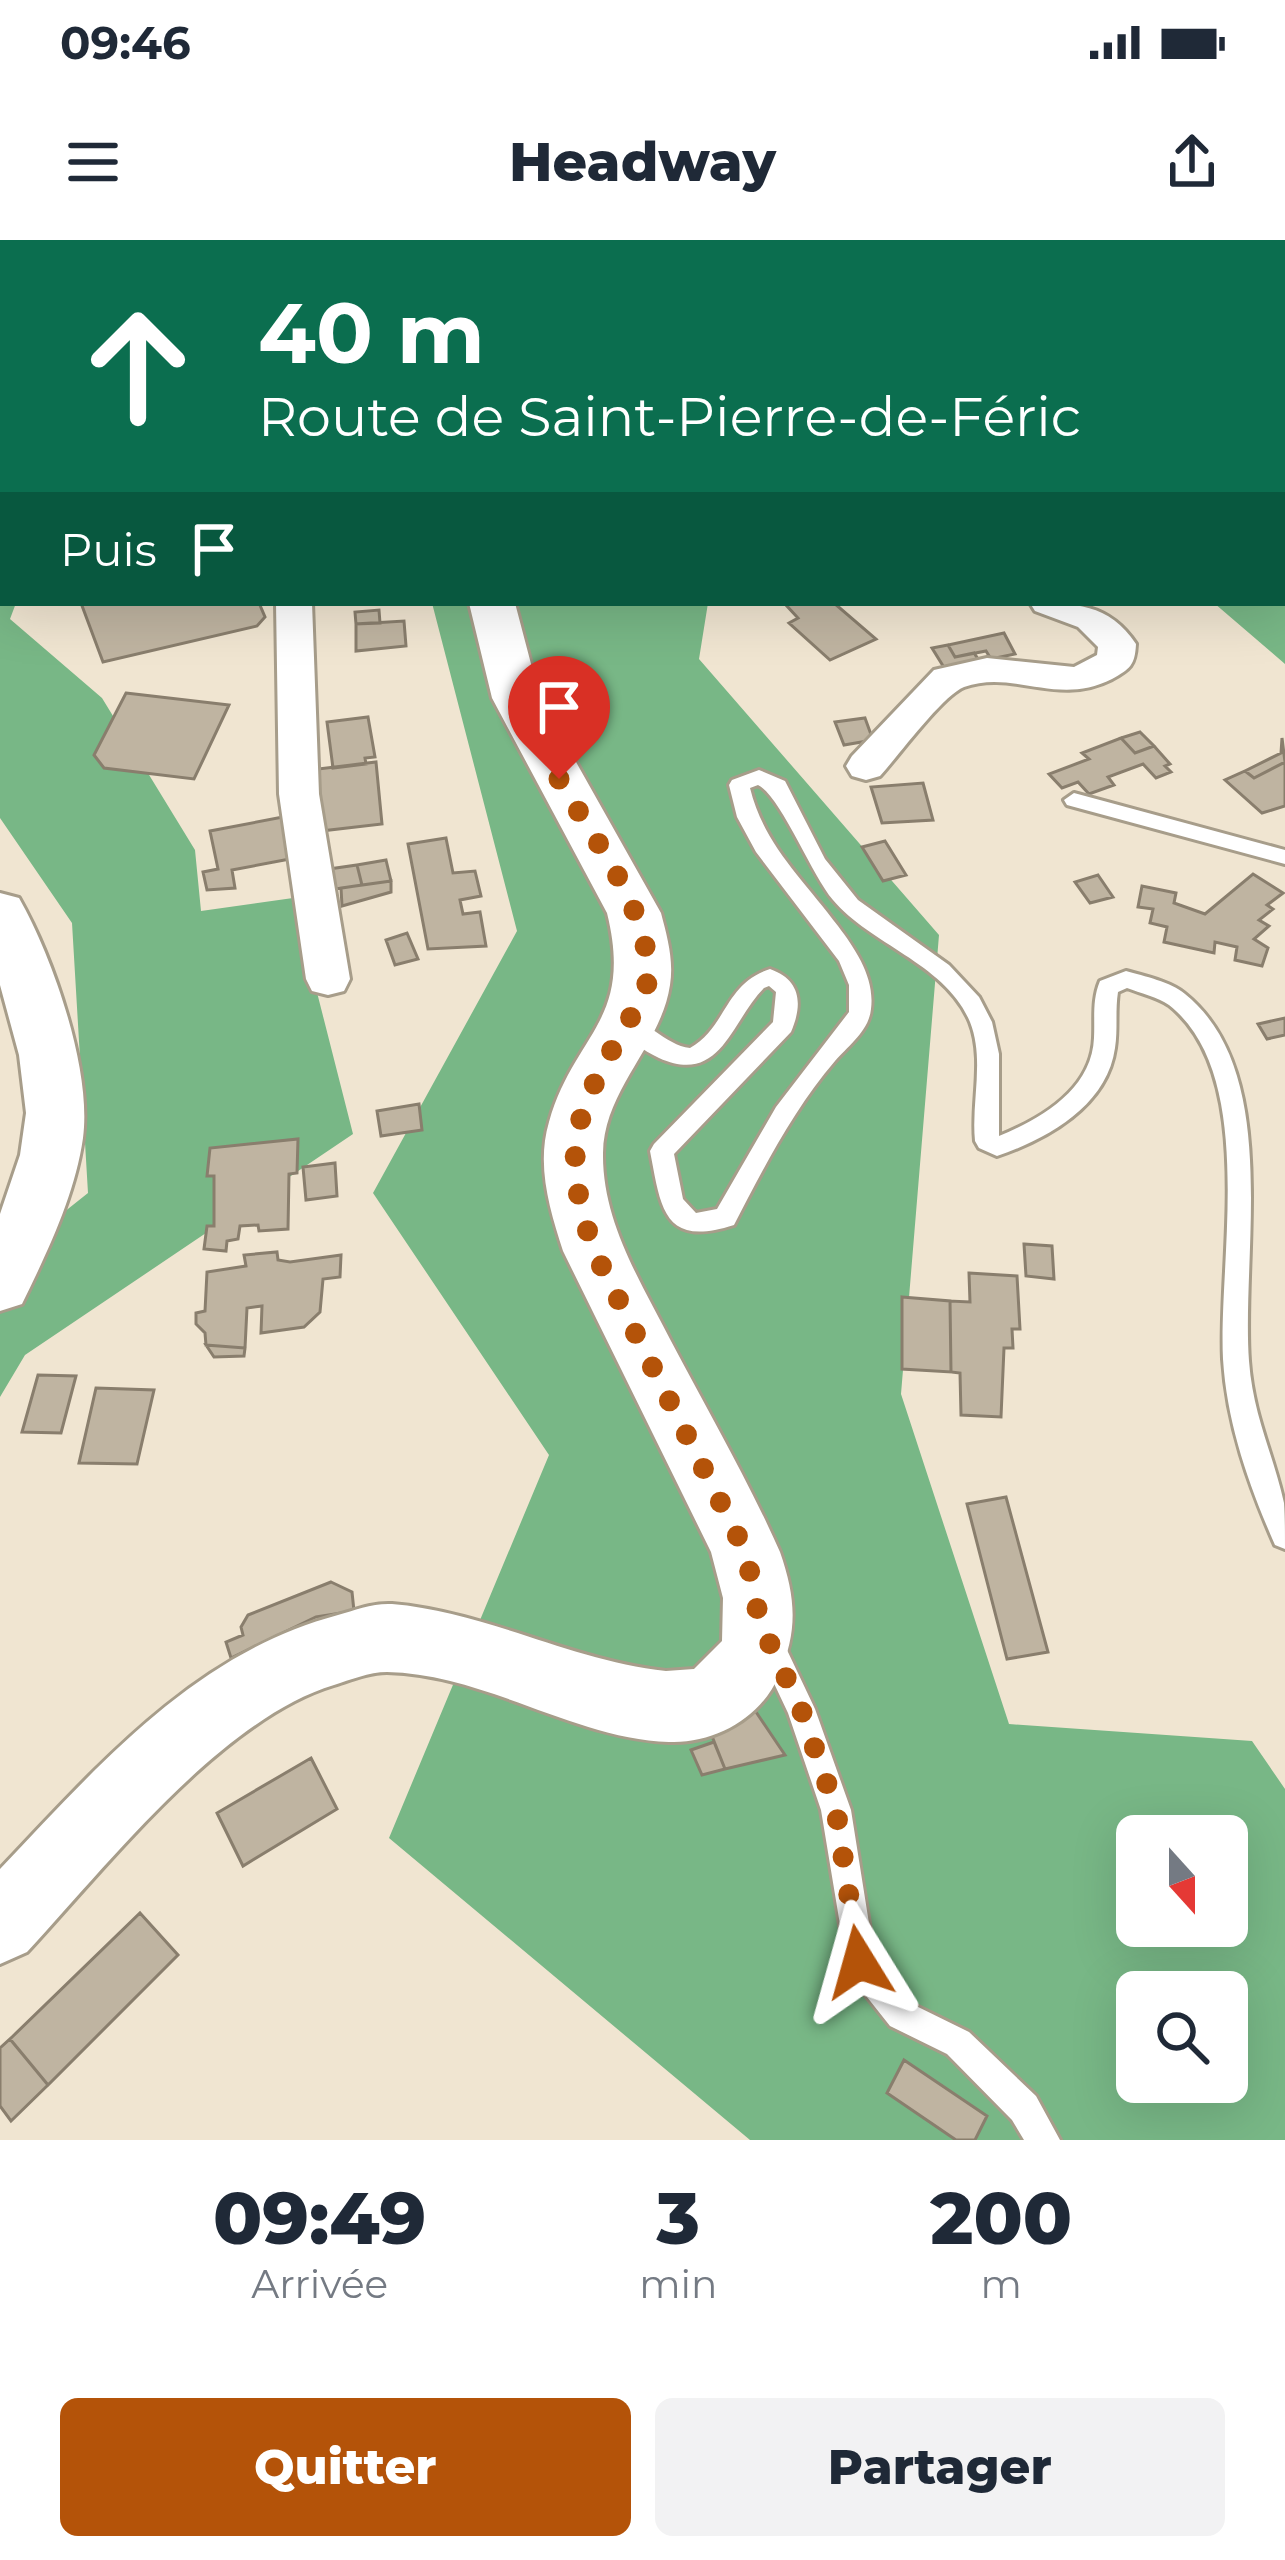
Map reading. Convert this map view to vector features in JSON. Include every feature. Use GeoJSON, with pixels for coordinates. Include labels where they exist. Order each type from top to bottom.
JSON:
{"type":"FeatureCollection","features":[{"type":"Feature","properties":{"kind":"street"},"geometry":{"type":"LineString","coordinates":[[293,606],[299,794],[328,979]]}},
{"type":"Feature","properties":{"kind":"street"},"geometry":{"type":"LineString","coordinates":[[0,1925],[128,1792],[221,1707],[267,1677],[320,1654],[379,1637],[470,1649],[633,1702],[675,1708],[709,1702],[735,1683],[753,1657],[760,1623],[746,1553],[594,1251],[576,1199],[572,1159],[578,1119],[626,1024],[643,1001],[648,972],[634,914],[516,698],[493,606]]}},
{"type":"Feature","properties":{"kind":"street"},"geometry":{"type":"LineString","coordinates":[[866,766],[946,679],[987,670],[1079,680],[1115,661],[1118,644],[1091,619],[1056,606]]}},
{"type":"Feature","properties":{"kind":"street"},"geometry":{"type":"LineString","coordinates":[[0,912],[31,997],[55,1131],[40,1190],[0,1285]]}},
{"type":"Feature","properties":{"kind":"lane"},"geometry":{"type":"LineString","coordinates":[[626,1024],[671,1054],[698,1055],[710,1048],[749,984],[770,977],[787,990],[791,1000],[783,1027],[662,1151],[672,1203],[691,1224],[725,1218],[779,1116],[859,1018],[862,990],[853,960],[758,843],[740,802],[739,785],[759,778],[778,786],[811,852],[849,904],[951,980],[978,1015],[991,1055],[986,1142],[998,1147],[1011,1142],[1080,1097],[1096,1077],[1105,1046],[1102,1005],[1108,987],[1126,979],[1170,992],[1192,1013],[1213,1047],[1230,1091],[1238,1150],[1236,1360],[1256,1456],[1285,1536]]}},
{"type":"Feature","properties":{"kind":"lane"},"geometry":{"type":"LineString","coordinates":[[1074,800],[1285,857]]}},
{"type":"Feature","properties":{"kind":"lane"},"geometry":{"type":"LineString","coordinates":[[760,1623],[801,1709],[836,1810],[859,1962],[901,2015],[958,2043],[1024,2108],[1043,2140]]}},
{"type":"Feature","properties":{"kind":"green space"},"geometry":{"type":"Polygon","coordinates":[[[0,606],[15,606],[10,619],[102,698],[195,850],[201,911],[293,898],[353,1134],[25,1355],[0,1397],[0,1263],[88,1193],[72,923],[0,818],[0,606]]]}},
{"type":"Feature","properties":{"kind":"green space"},"geometry":{"type":"Polygon","coordinates":[[[433,606],[708,606],[699,659],[939,935],[901,1394],[1009,1724],[1252,1741],[1285,1789],[1285,2140],[750,2140],[389,1838],[549,1455],[373,1193],[517,931],[433,606]]]}},
{"type":"Feature","properties":{"kind":"green space"},"geometry":{"type":"Polygon","coordinates":[[[1217,606],[1285,606],[1285,664],[1217,606]]]}},
{"type":"Feature","properties":{"kind":"building"},"geometry":{"type":"Polygon","coordinates":[[[82,606],[260,606],[265,617],[257,626],[103,662],[82,606]]]}},
{"type":"Feature","properties":{"kind":"building"},"geometry":{"type":"Polygon","coordinates":[[[787,606],[838,606],[876,639],[830,660],[789,623],[798,618],[787,606]]]}},
{"type":"Feature","properties":{"kind":"building"},"geometry":{"type":"Polygon","coordinates":[[[379,610],[380,623],[356,624],[355,612],[379,610]]]}},
{"type":"Feature","properties":{"kind":"building"},"geometry":{"type":"Polygon","coordinates":[[[404,621],[406,646],[356,651],[356,624],[404,621]]]}},
{"type":"Feature","properties":{"kind":"building"},"geometry":{"type":"Polygon","coordinates":[[[1004,633],[1015,654],[991,659],[986,651],[955,657],[948,645],[1004,633]]]}},
{"type":"Feature","properties":{"kind":"building"},"geometry":{"type":"Polygon","coordinates":[[[948,645],[955,657],[974,653],[980,662],[945,669],[932,648],[948,645]]]}},
{"type":"Feature","properties":{"kind":"building"},"geometry":{"type":"Polygon","coordinates":[[[126,693],[229,705],[194,779],[104,768],[94,755],[126,693]]]}},
{"type":"Feature","properties":{"kind":"building"},"geometry":{"type":"Polygon","coordinates":[[[368,717],[375,757],[365,758],[366,764],[333,768],[327,722],[368,717]]]}},
{"type":"Feature","properties":{"kind":"building"},"geometry":{"type":"Polygon","coordinates":[[[865,718],[873,740],[844,745],[835,722],[865,718]]]}},
{"type":"Feature","properties":{"kind":"building"},"geometry":{"type":"Polygon","coordinates":[[[1140,732],[1154,746],[1135,753],[1121,738],[1140,732]]]}},
{"type":"Feature","properties":{"kind":"building"},"geometry":{"type":"Polygon","coordinates":[[[1121,738],[1135,753],[1154,746],[1171,772],[1156,778],[1143,764],[1108,777],[1114,785],[1089,794],[1078,782],[1062,788],[1049,774],[1089,759],[1082,753],[1121,738]]]}},
{"type":"Feature","properties":{"kind":"building"},"geometry":{"type":"Polygon","coordinates":[[[1282,738],[1285,762],[1254,778],[1245,771],[1281,753],[1282,738]]]}},
{"type":"Feature","properties":{"kind":"building"},"geometry":{"type":"Polygon","coordinates":[[[376,762],[382,824],[321,831],[318,769],[376,762]]]}},
{"type":"Feature","properties":{"kind":"building"},"geometry":{"type":"Polygon","coordinates":[[[1285,762],[1285,806],[1262,813],[1225,780],[1245,771],[1254,778],[1285,762]]]}},
{"type":"Feature","properties":{"kind":"building"},"geometry":{"type":"Polygon","coordinates":[[[923,783],[933,820],[882,823],[871,787],[923,783]]]}},
{"type":"Feature","properties":{"kind":"building"},"geometry":{"type":"Polygon","coordinates":[[[288,816],[295,858],[232,870],[235,888],[207,890],[203,872],[218,869],[210,831],[288,816]]]}},
{"type":"Feature","properties":{"kind":"building"},"geometry":{"type":"Polygon","coordinates":[[[446,838],[453,873],[475,871],[481,896],[460,900],[463,914],[480,912],[486,946],[428,949],[408,844],[446,838]]]}},
{"type":"Feature","properties":{"kind":"building"},"geometry":{"type":"Polygon","coordinates":[[[885,841],[906,875],[883,881],[862,847],[885,841]]]}},
{"type":"Feature","properties":{"kind":"building"},"geometry":{"type":"Polygon","coordinates":[[[386,860],[391,881],[362,885],[357,865],[386,860]]]}},
{"type":"Feature","properties":{"kind":"building"},"geometry":{"type":"Polygon","coordinates":[[[357,865],[362,885],[328,890],[322,870],[357,865]]]}},
{"type":"Feature","properties":{"kind":"building"},"geometry":{"type":"Polygon","coordinates":[[[1253,874],[1283,893],[1267,905],[1273,909],[1259,920],[1269,926],[1254,939],[1268,948],[1262,966],[1235,960],[1237,947],[1215,942],[1214,953],[1164,942],[1167,927],[1150,923],[1153,909],[1138,907],[1142,886],[1176,893],[1174,903],[1205,914],[1253,874]]]}},
{"type":"Feature","properties":{"kind":"building"},"geometry":{"type":"Polygon","coordinates":[[[1098,875],[1113,897],[1090,903],[1075,882],[1098,875]]]}},
{"type":"Feature","properties":{"kind":"building"},"geometry":{"type":"Polygon","coordinates":[[[391,881],[391,892],[342,906],[341,888],[391,881]]]}},
{"type":"Feature","properties":{"kind":"building"},"geometry":{"type":"Polygon","coordinates":[[[407,933],[418,959],[395,965],[386,940],[407,933]]]}},
{"type":"Feature","properties":{"kind":"building"},"geometry":{"type":"Polygon","coordinates":[[[1285,1018],[1285,1035],[1267,1039],[1258,1024],[1285,1018]]]}},
{"type":"Feature","properties":{"kind":"building"},"geometry":{"type":"Polygon","coordinates":[[[419,1104],[422,1130],[381,1136],[377,1111],[419,1104]]]}},
{"type":"Feature","properties":{"kind":"building"},"geometry":{"type":"Polygon","coordinates":[[[298,1139],[297,1173],[289,1174],[288,1229],[259,1231],[258,1225],[240,1226],[238,1239],[227,1241],[226,1251],[204,1249],[207,1226],[214,1226],[214,1176],[207,1176],[210,1148],[298,1139]]]}},
{"type":"Feature","properties":{"kind":"building"},"geometry":{"type":"Polygon","coordinates":[[[335,1163],[337,1196],[306,1200],[303,1167],[335,1163]]]}},
{"type":"Feature","properties":{"kind":"building"},"geometry":{"type":"Polygon","coordinates":[[[1024,1244],[1052,1246],[1054,1279],[1026,1276],[1024,1244]]]}},
{"type":"Feature","properties":{"kind":"building"},"geometry":{"type":"Polygon","coordinates":[[[277,1252],[278,1260],[290,1262],[341,1255],[340,1277],[323,1279],[320,1312],[304,1327],[261,1333],[262,1306],[247,1308],[245,1348],[206,1345],[196,1313],[205,1311],[207,1272],[246,1266],[244,1255],[277,1252]]]}},
{"type":"Feature","properties":{"kind":"building"},"geometry":{"type":"Polygon","coordinates":[[[969,1273],[1017,1276],[1020,1329],[1012,1329],[1013,1348],[1004,1348],[1001,1417],[961,1415],[960,1373],[951,1372],[950,1301],[970,1302],[969,1273]]]}},
{"type":"Feature","properties":{"kind":"building"},"geometry":{"type":"Polygon","coordinates":[[[902,1297],[950,1301],[951,1372],[902,1369],[902,1297]]]}},
{"type":"Feature","properties":{"kind":"building"},"geometry":{"type":"Polygon","coordinates":[[[206,1345],[245,1348],[244,1356],[214,1357],[206,1345]]]}},
{"type":"Feature","properties":{"kind":"building"},"geometry":{"type":"Polygon","coordinates":[[[38,1375],[76,1376],[61,1433],[22,1432],[38,1375]]]}},
{"type":"Feature","properties":{"kind":"building"},"geometry":{"type":"Polygon","coordinates":[[[96,1388],[154,1390],[137,1464],[79,1463],[96,1388]]]}},
{"type":"Feature","properties":{"kind":"building"},"geometry":{"type":"Polygon","coordinates":[[[1006,1497],[1048,1652],[1007,1659],[967,1504],[1006,1497]]]}},
{"type":"Feature","properties":{"kind":"building"},"geometry":{"type":"Polygon","coordinates":[[[331,1582],[352,1592],[354,1611],[316,1617],[231,1658],[226,1642],[243,1635],[241,1627],[248,1615],[331,1582]]]}},
{"type":"Feature","properties":{"kind":"building"},"geometry":{"type":"Polygon","coordinates":[[[752,1706],[785,1755],[725,1769],[706,1721],[752,1706]]]}},
{"type":"Feature","properties":{"kind":"building"},"geometry":{"type":"Polygon","coordinates":[[[714,1742],[725,1769],[702,1775],[691,1750],[714,1742]]]}},
{"type":"Feature","properties":{"kind":"building"},"geometry":{"type":"Polygon","coordinates":[[[311,1758],[337,1809],[243,1866],[217,1813],[311,1758]]]}},
{"type":"Feature","properties":{"kind":"building"},"geometry":{"type":"Polygon","coordinates":[[[140,1913],[178,1955],[48,2085],[10,2039],[140,1913]]]}},
{"type":"Feature","properties":{"kind":"building"},"geometry":{"type":"Polygon","coordinates":[[[10,2039],[48,2085],[11,2121],[0,2106],[0,2048],[10,2039]]]}},
{"type":"Feature","properties":{"kind":"building"},"geometry":{"type":"Polygon","coordinates":[[[904,2060],[987,2116],[975,2140],[956,2140],[887,2093],[904,2060]]]}},
{"type":"Feature","properties":{"kind":"route"},"geometry":{"type":"LineString","coordinates":[[559,779],[634,914],[648,972],[643,1001],[626,1024],[578,1119],[572,1159],[576,1199],[594,1251],[746,1553],[760,1623],[801,1709],[836,1810],[859,1962]]}}]}
